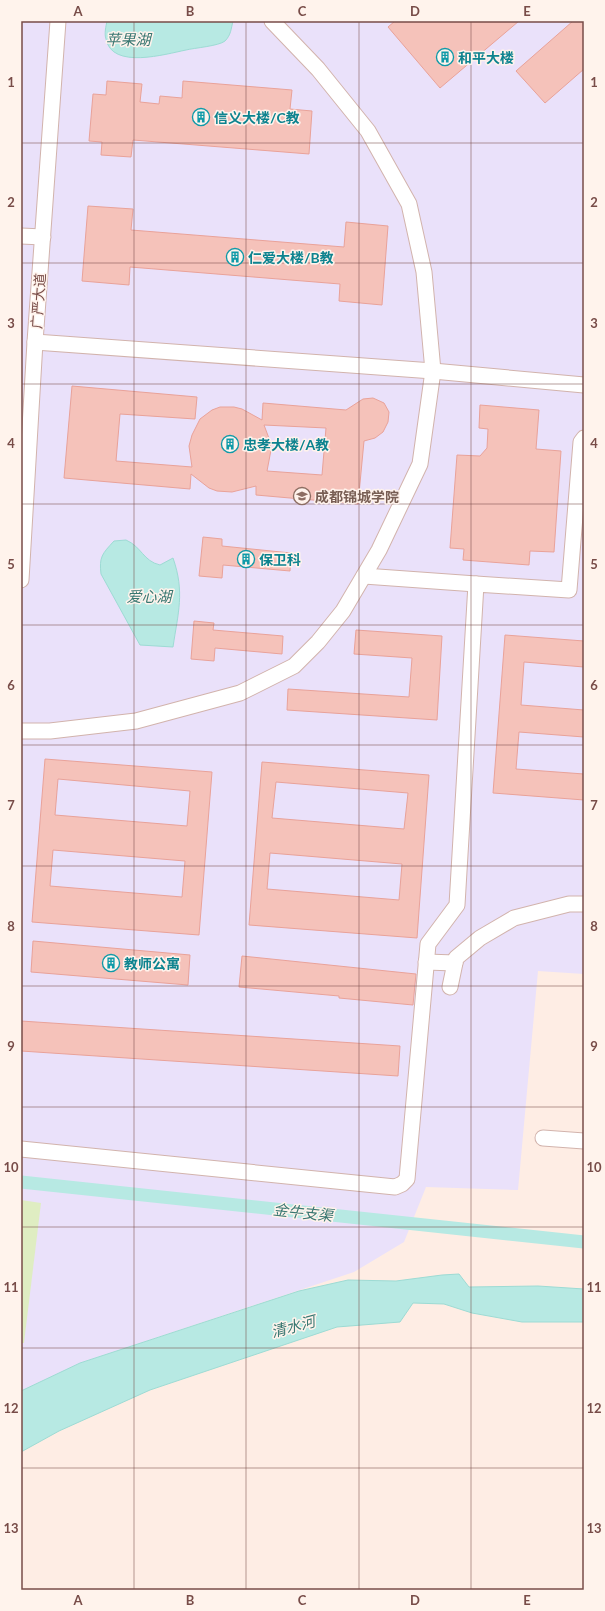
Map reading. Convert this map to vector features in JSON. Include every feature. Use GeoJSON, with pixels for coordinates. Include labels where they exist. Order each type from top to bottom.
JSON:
{"type":"FeatureCollection","features":[{"type":"Feature","properties":{"kind":"street","name":"广严大道"},"geometry":{"type":"LineString","coordinates":[[21,580],[35,342],[58,21]]}},
{"type":"Feature","properties":{"kind":"street"},"geometry":{"type":"LineString","coordinates":[[21,731],[50,731],[136,721],[240,693],[294,666],[318,642],[342,611],[364,576],[379,550],[420,464],[433,371],[424,272],[409,204],[368,131],[318,69],[272,21]]}},
{"type":"Feature","properties":{"kind":"street"},"geometry":{"type":"LineString","coordinates":[[21,236],[43,238]]}},
{"type":"Feature","properties":{"kind":"street"},"geometry":{"type":"LineString","coordinates":[[35,342],[433,371],[584,385]]}},
{"type":"Feature","properties":{"kind":"street"},"geometry":{"type":"LineString","coordinates":[[364,576],[569,590],[580,442],[584,438]]}},
{"type":"Feature","properties":{"kind":"street"},"geometry":{"type":"LineString","coordinates":[[21,1149],[388,1186],[402,1184],[407,1179],[428,944],[457,905],[476,584]]}},
{"type":"Feature","properties":{"kind":"street"},"geometry":{"type":"LineString","coordinates":[[450,987],[456,958],[480,938],[514,918],[569,904],[584,904]]}},
{"type":"Feature","properties":{"kind":"street"},"geometry":{"type":"LineString","coordinates":[[426,962],[455,963]]}},
{"type":"Feature","properties":{"kind":"street"},"geometry":{"type":"LineString","coordinates":[[543,1138],[584,1141]]}},
{"type":"Feature","properties":{"kind":"shaded area","name":"成都锦城学院"},"geometry":{"type":"Polygon","coordinates":[[[21,21],[584,21],[584,974],[538,971],[518,1190],[426,1187],[404,1242],[354,1272],[80,1363],[21,1391],[21,21]]]}},
{"type":"Feature","properties":{"kind":"green space"},"geometry":{"type":"Polygon","coordinates":[[[21,1200],[41,1203],[24,1343],[21,1343],[21,1200]]]}},
{"type":"Feature","properties":{"kind":"water","name":"苹果湖"},"geometry":{"type":"Polygon","coordinates":[[[107,21],[233,21],[228,36],[222,43],[141,58],[118,54],[110,49],[105,37],[107,21]]]}},
{"type":"Feature","properties":{"kind":"water","name":"爱心湖"},"geometry":{"type":"Polygon","coordinates":[[[126,540],[136,546],[154,563],[160,565],[173,558],[177,570],[180,592],[173,647],[140,645],[101,574],[100,564],[104,553],[114,541],[126,540]]]}},
{"type":"Feature","properties":{"kind":"water","name":"清水河"},"geometry":{"type":"Polygon","coordinates":[[[459,1274],[469,1287],[538,1286],[584,1289],[584,1322],[522,1322],[472,1313],[444,1304],[413,1303],[400,1322],[337,1327],[150,1390],[59,1431],[21,1452],[21,1391],[80,1363],[299,1291],[348,1280],[396,1281],[459,1274]]]}},
{"type":"Feature","properties":{"kind":"building","name":"和平大楼"},"geometry":{"type":"Polygon","coordinates":[[[395,21],[519,21],[440,88],[388,27],[395,21]]]}},
{"type":"Feature","properties":{"kind":"building"},"geometry":{"type":"Polygon","coordinates":[[[573,21],[584,21],[584,69],[545,103],[516,71],[573,21]]]}},
{"type":"Feature","properties":{"kind":"building","name":"信义大楼/C教"},"geometry":{"type":"Polygon","coordinates":[[[107,81],[142,84],[140,102],[159,104],[160,96],[182,98],[183,81],[292,90],[290,109],[312,111],[309,154],[133,140],[131,157],[101,155],[102,142],[89,141],[93,94],[106,95],[107,81]]]}},
{"type":"Feature","properties":{"kind":"building","name":"仁爱大楼/B教"},"geometry":{"type":"Polygon","coordinates":[[[88,206],[133,209],[131,230],[344,247],[346,222],[388,226],[382,305],[339,301],[340,284],[130,267],[129,285],[82,281],[88,206]]]}},
{"type":"Feature","properties":{"kind":"building","name":"忠孝大楼/A教"},"geometry":{"type":"Polygon","coordinates":[[[72,386],[197,397],[195,419],[120,414],[116,461],[192,467],[189,446],[192,435],[200,419],[212,410],[220,407],[234,407],[242,409],[262,420],[263,403],[346,410],[363,399],[373,398],[384,403],[389,412],[388,422],[383,432],[375,438],[364,441],[358,504],[256,495],[256,486],[232,492],[217,491],[209,488],[191,474],[190,489],[64,478],[72,386]],[[264,425],[270,441],[271,450],[267,471],[322,475],[326,428],[264,425]]]}},
{"type":"Feature","properties":{"kind":"building"},"geometry":{"type":"Polygon","coordinates":[[[480,405],[539,410],[536,449],[561,451],[554,552],[530,551],[529,565],[463,560],[464,549],[450,548],[457,455],[480,456],[487,448],[488,429],[479,428],[480,405]]]}},
{"type":"Feature","properties":{"kind":"building","name":"保卫科"},"geometry":{"type":"Polygon","coordinates":[[[203,537],[222,539],[222,546],[291,553],[290,571],[223,565],[222,578],[199,576],[203,537]]]}},
{"type":"Feature","properties":{"kind":"building"},"geometry":{"type":"Polygon","coordinates":[[[194,621],[214,623],[213,630],[283,636],[282,654],[215,648],[214,661],[191,659],[194,621]]]}},
{"type":"Feature","properties":{"kind":"building"},"geometry":{"type":"Polygon","coordinates":[[[356,630],[442,636],[437,720],[287,710],[288,689],[409,697],[412,658],[354,654],[356,630]]]}},
{"type":"Feature","properties":{"kind":"building"},"geometry":{"type":"Polygon","coordinates":[[[505,635],[584,641],[584,667],[524,662],[521,705],[584,710],[584,737],[519,732],[516,769],[584,774],[584,800],[493,793],[505,635]]]}},
{"type":"Feature","properties":{"kind":"building"},"geometry":{"type":"Polygon","coordinates":[[[45,759],[212,772],[199,935],[32,922],[45,759]],[[58,779],[55,815],[187,826],[190,791],[58,779]],[[53,850],[50,886],[182,897],[185,861],[53,850]]]}},
{"type":"Feature","properties":{"kind":"building"},"geometry":{"type":"Polygon","coordinates":[[[262,762],[429,775],[417,938],[249,925],[262,762]],[[276,782],[272,818],[404,829],[408,793],[276,782]],[[270,853],[267,889],[399,900],[402,864],[270,853]]]}},
{"type":"Feature","properties":{"kind":"building","name":"教师公寓"},"geometry":{"type":"Polygon","coordinates":[[[33,941],[190,955],[188,985],[31,972],[33,941]]]}},
{"type":"Feature","properties":{"kind":"building"},"geometry":{"type":"Polygon","coordinates":[[[242,956],[416,974],[413,1005],[339,998],[339,996],[239,987],[242,956]]]}},
{"type":"Feature","properties":{"kind":"building"},"geometry":{"type":"Polygon","coordinates":[[[21,1021],[400,1046],[398,1076],[21,1051],[21,1021]]]}},
{"type":"Feature","properties":{"kind":"waterway","name":"金牛支渠"},"geometry":{"type":"LineString","coordinates":[[21,1182],[584,1242]]}},
{"type":"Feature","properties":{"kind":"place","name":"和平大楼"},"geometry":{"type":"Point","coordinates":[445,57]}},
{"type":"Feature","properties":{"kind":"place","name":"信义大楼/C教"},"geometry":{"type":"Point","coordinates":[201,117]}},
{"type":"Feature","properties":{"kind":"place","name":"仁爱大楼/B教"},"geometry":{"type":"Point","coordinates":[235,257]}},
{"type":"Feature","properties":{"kind":"place","name":"忠孝大楼/A教"},"geometry":{"type":"Point","coordinates":[230,444]}},
{"type":"Feature","properties":{"kind":"place","name":"成都锦城学院"},"geometry":{"type":"Point","coordinates":[302,496]}},
{"type":"Feature","properties":{"kind":"place","name":"保卫科"},"geometry":{"type":"Point","coordinates":[246,559]}},
{"type":"Feature","properties":{"kind":"place","name":"教师公寓"},"geometry":{"type":"Point","coordinates":[111,963]}}]}
